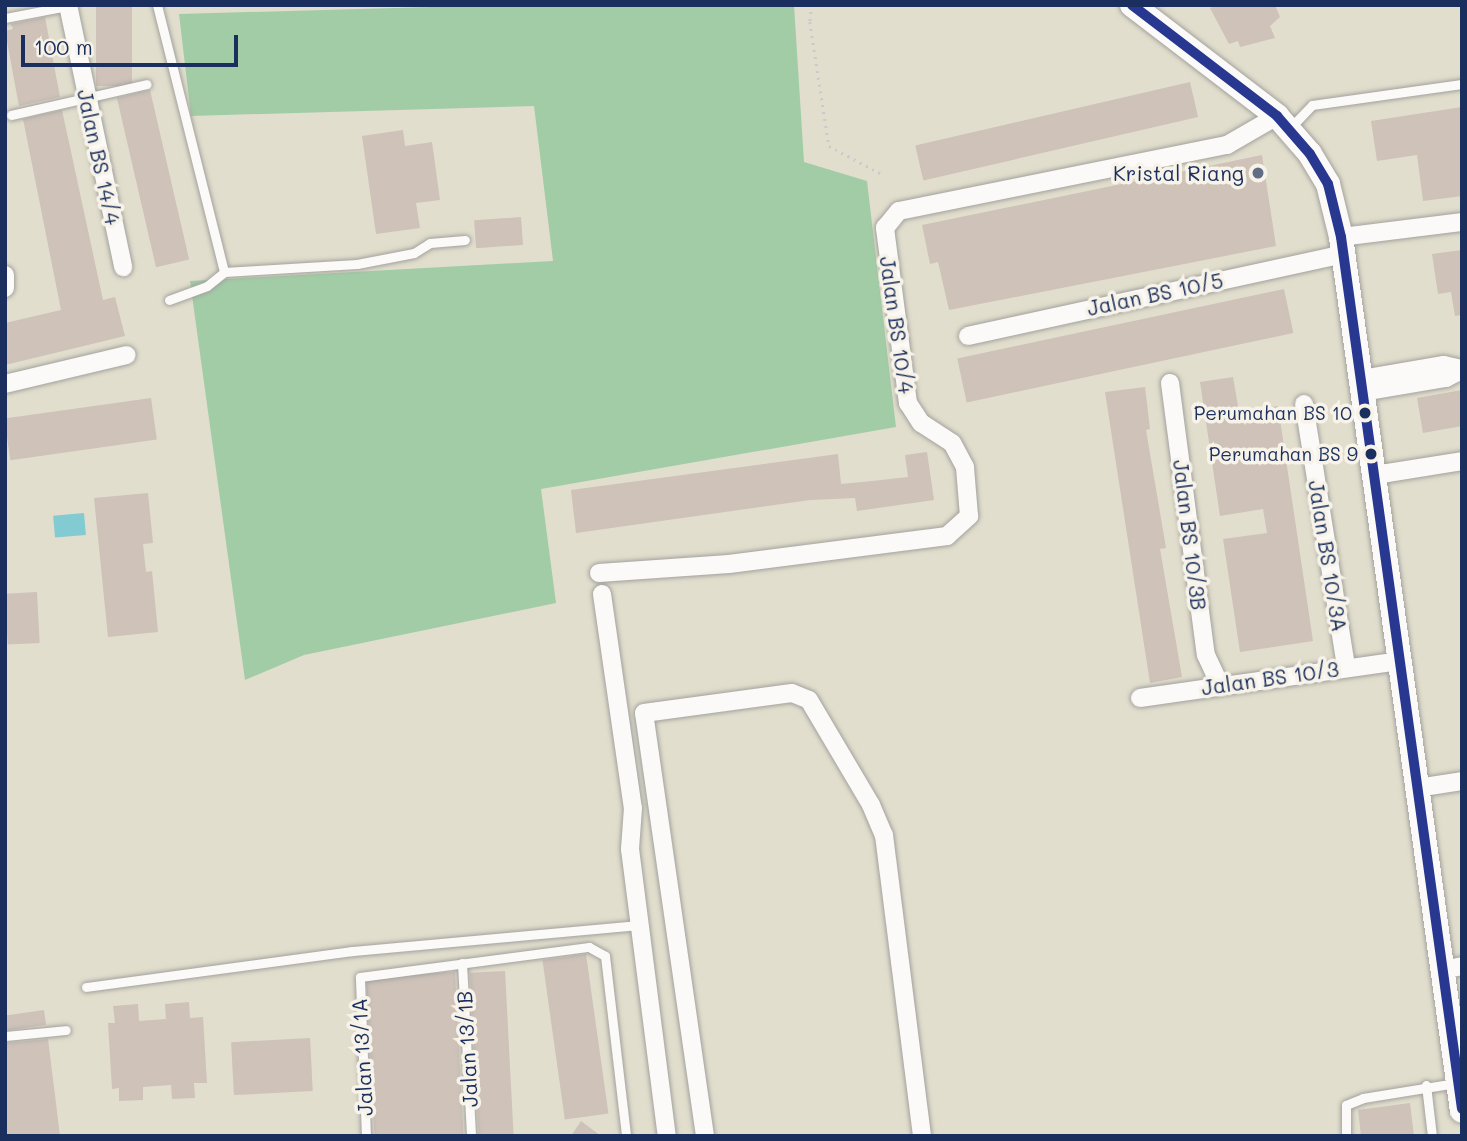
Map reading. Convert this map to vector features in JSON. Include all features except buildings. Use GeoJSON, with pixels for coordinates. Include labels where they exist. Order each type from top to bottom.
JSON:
{"type":"FeatureCollection","features":[{"type":"Feature","properties":{"kind":"street"},"geometry":{"type":"LineString","coordinates":[[1132,5],[1283,123],[1328,184],[1342,246],[1417,788],[1452,968],[1462,1111]]}},
{"type":"Feature","properties":{"kind":"street","name":"Jalan BS 14/4"},"geometry":{"type":"LineString","coordinates":[[68,6],[123,267]]}},
{"type":"Feature","properties":{"kind":"street","name":"Jalan BS 10/4"},"geometry":{"type":"LineString","coordinates":[[599,573],[729,564],[947,536],[969,516],[965,467],[952,443],[921,422],[908,403],[885,228],[899,211],[1227,145],[1283,123]]}},
{"type":"Feature","properties":{"kind":"street","name":"Jalan BS 10/5"},"geometry":{"type":"LineString","coordinates":[[968,336],[1342,246],[1462,222]]}},
{"type":"Feature","properties":{"kind":"street"},"geometry":{"type":"LineString","coordinates":[[5,384],[128,355]]}},
{"type":"Feature","properties":{"kind":"street"},"geometry":{"type":"LineString","coordinates":[[1362,385],[1444,365],[1462,369]]}},
{"type":"Feature","properties":{"kind":"street","name":"Jalan BS 10/3B"},"geometry":{"type":"LineString","coordinates":[[1170,383],[1206,655],[1220,685]]}},
{"type":"Feature","properties":{"kind":"street","name":"Jalan BS 10/3A"},"geometry":{"type":"LineString","coordinates":[[1304,404],[1346,667]]}},
{"type":"Feature","properties":{"kind":"street"},"geometry":{"type":"LineString","coordinates":[[1375,475],[1462,461]]}},
{"type":"Feature","properties":{"kind":"street"},"geometry":{"type":"LineString","coordinates":[[602,594],[633,808],[630,849],[667,1136]]}},
{"type":"Feature","properties":{"kind":"street","name":"Jalan BS 10/3"},"geometry":{"type":"LineString","coordinates":[[1140,698],[1220,685],[1261,683],[1346,667],[1400,661]]}},
{"type":"Feature","properties":{"kind":"street"},"geometry":{"type":"LineString","coordinates":[[705,1136],[644,713],[792,693],[809,700],[884,835],[922,1136]]}},
{"type":"Feature","properties":{"kind":"street"},"geometry":{"type":"LineString","coordinates":[[1417,788],[1462,781]]}},
{"type":"Feature","properties":{"kind":"lane"},"geometry":{"type":"LineString","coordinates":[[157,5],[224,272]]}},
{"type":"Feature","properties":{"kind":"lane"},"geometry":{"type":"LineString","coordinates":[[5,18],[68,6]]}},
{"type":"Feature","properties":{"kind":"lane"},"geometry":{"type":"LineString","coordinates":[[1283,123],[1312,105],[1462,83]]}},
{"type":"Feature","properties":{"kind":"lane"},"geometry":{"type":"LineString","coordinates":[[11,115],[88,101],[147,84]]}},
{"type":"Feature","properties":{"kind":"lane"},"geometry":{"type":"LineString","coordinates":[[169,300],[207,286],[224,272],[357,264],[414,253],[430,243],[465,240]]}},
{"type":"Feature","properties":{"kind":"lane"},"geometry":{"type":"LineString","coordinates":[[86,987],[352,951],[640,925]]}},
{"type":"Feature","properties":{"kind":"lane"},"geometry":{"type":"LineString","coordinates":[[462,963],[589,947],[605,956],[626,1136]]}},
{"type":"Feature","properties":{"kind":"lane","name":"Jalan 13/1A"},"geometry":{"type":"LineString","coordinates":[[366,1136],[359,979],[462,963]]}},
{"type":"Feature","properties":{"kind":"lane","name":"Jalan 13/1B"},"geometry":{"type":"LineString","coordinates":[[462,963],[471,1136]]}},
{"type":"Feature","properties":{"kind":"lane"},"geometry":{"type":"LineString","coordinates":[[5,1036],[66,1030]]}},
{"type":"Feature","properties":{"kind":"lane"},"geometry":{"type":"LineString","coordinates":[[1346,1136],[1346,1105],[1426,1085],[1458,1082]]}},
{"type":"Feature","properties":{"kind":"lane"},"geometry":{"type":"LineString","coordinates":[[1426,1085],[1432,1136]]}},
{"type":"Feature","properties":{"kind":"path"},"geometry":{"type":"LineString","coordinates":[[811,5],[810,22],[829,146],[880,173]]}},
{"type":"Feature","properties":{"kind":"green space"},"geometry":{"type":"Polygon","coordinates":[[[501,5],[794,5],[804,162],[867,181],[896,427],[541,489],[556,603],[304,655],[245,680],[190,281],[553,261],[534,106],[191,116],[179,14],[501,5]]]}},
{"type":"Feature","properties":{"kind":"water"},"geometry":{"type":"Polygon","coordinates":[[[84,513],[86,535],[55,538],[53,516],[84,513]]]}},
{"type":"Feature","properties":{"kind":"transit line"},"geometry":{"type":"LineString","coordinates":[[1132,5],[1277,116],[1310,154],[1328,184],[1341,237],[1462,1109]]}},
{"type":"Feature","properties":{"kind":"place","name":"Kristal Riang"},"geometry":{"type":"Point","coordinates":[1258,173]}},
{"type":"Feature","properties":{"kind":"place","name":"Perumahan BS 10"},"geometry":{"type":"Point","coordinates":[1365,413]}},
{"type":"Feature","properties":{"kind":"place","name":"Perumahan BS 9"},"geometry":{"type":"Point","coordinates":[1371,454]}}]}
